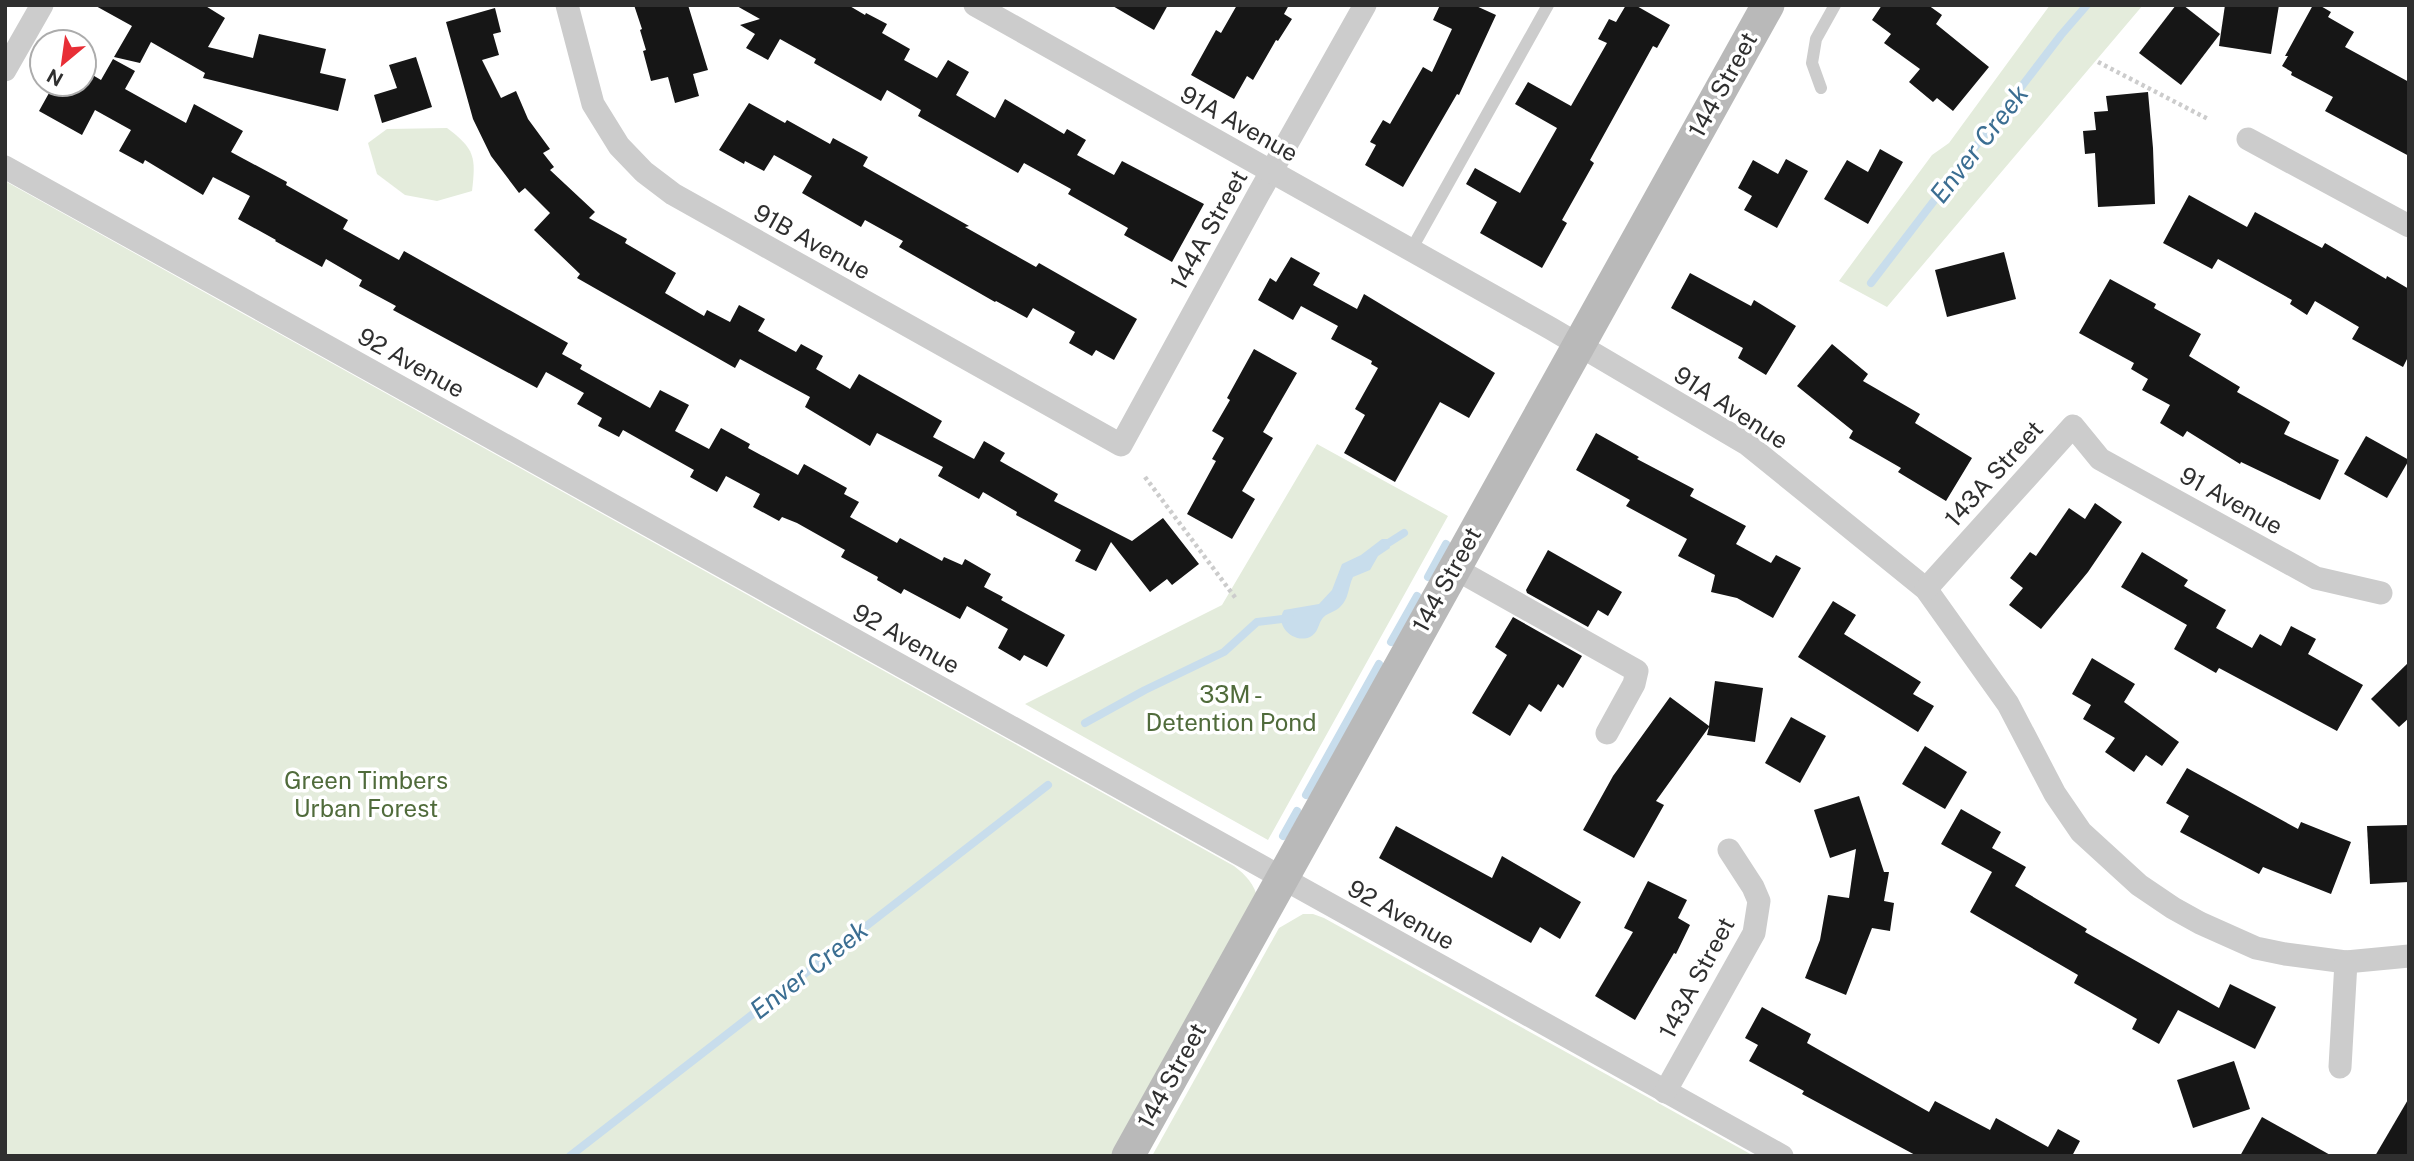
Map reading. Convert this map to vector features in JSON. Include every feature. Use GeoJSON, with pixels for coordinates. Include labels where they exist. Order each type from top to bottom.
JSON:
{"type":"FeatureCollection","features":[{"type":"Feature","properties":{"kind":"main road","name":"144 Street"},"geometry":{"type":"LineString","coordinates":[[1128,1156],[1768,5]]}},
{"type":"Feature","properties":{"kind":"street"},"geometry":{"type":"LineString","coordinates":[[5,70],[42,5]]}},
{"type":"Feature","properties":{"kind":"street","name":"91B Avenue"},"geometry":{"type":"LineString","coordinates":[[567,5],[593,104],[619,146],[644,172],[673,194],[1121,445]]}},
{"type":"Feature","properties":{"kind":"street","name":"91A Avenue"},"geometry":{"type":"LineString","coordinates":[[975,5],[1579,344],[1747,444],[1926,589],[2008,704],[2066,812],[2081,832],[2139,885],[2173,908],[2256,948],[2285,954],[2346,962],[2409,956]]}},
{"type":"Feature","properties":{"kind":"street","name":"144A Street"},"geometry":{"type":"LineString","coordinates":[[1121,445],[1365,5]]}},
{"type":"Feature","properties":{"kind":"street"},"geometry":{"type":"LineString","coordinates":[[2248,139],[2409,226]]}},
{"type":"Feature","properties":{"kind":"street","name":"92 Avenue"},"geometry":{"type":"LineString","coordinates":[[5,167],[1782,1156]]}},
{"type":"Feature","properties":{"kind":"street","name":"143A Street"},"geometry":{"type":"LineString","coordinates":[[1926,589],[2073,426]]}},
{"type":"Feature","properties":{"kind":"street","name":"91 Avenue"},"geometry":{"type":"LineString","coordinates":[[2073,426],[2100,459],[2316,578],[2381,593]]}},
{"type":"Feature","properties":{"kind":"street"},"geometry":{"type":"LineString","coordinates":[[1454,568],[1637,671],[1634,684],[1607,733]]}},
{"type":"Feature","properties":{"kind":"street","name":"143A Street"},"geometry":{"type":"LineString","coordinates":[[1665,1092],[1754,933],[1759,901],[1729,850]]}},
{"type":"Feature","properties":{"kind":"street"},"geometry":{"type":"LineString","coordinates":[[2340,1068],[2346,962]]}},
{"type":"Feature","properties":{"kind":"lane"},"geometry":{"type":"LineString","coordinates":[[1411,250],[1548,5]]}},
{"type":"Feature","properties":{"kind":"lane"},"geometry":{"type":"LineString","coordinates":[[1821,88],[1812,64],[1816,39],[1835,5]]}},
{"type":"Feature","properties":{"kind":"path"},"geometry":{"type":"LineString","coordinates":[[2098,62],[2208,119]]}},
{"type":"Feature","properties":{"kind":"path"},"geometry":{"type":"LineString","coordinates":[[1146,477],[1237,600]]}},
{"type":"Feature","properties":{"kind":"green space"},"geometry":{"type":"Polygon","coordinates":[[[2050,5],[2143,5],[1887,307],[1839,281],[1932,155],[1949,143],[2050,5]]]}},
{"type":"Feature","properties":{"kind":"green space"},"geometry":{"type":"Polygon","coordinates":[[[447,128],[463,142],[472,155],[472,191],[437,201],[405,195],[377,174],[368,143],[387,129],[447,128]]]}},
{"type":"Feature","properties":{"kind":"green space","name":"Green Timbers Urban Forest"},"geometry":{"type":"Polygon","coordinates":[[[5,181],[1234,866],[1246,876],[1258,899],[1119,1156],[5,1156],[5,181]]]}},
{"type":"Feature","properties":{"kind":"green space","name":"33M - Detention Pond"},"geometry":{"type":"Polygon","coordinates":[[[1317,444],[1448,516],[1268,840],[1025,704],[1222,605],[1317,444]]]}},
{"type":"Feature","properties":{"kind":"green space"},"geometry":{"type":"Polygon","coordinates":[[[1303,914],[1324,918],[1754,1156],[1152,1156],[1279,928],[1303,914]]]}},
{"type":"Feature","properties":{"kind":"water"},"geometry":{"type":"Polygon","coordinates":[[[1382,539],[1387,539],[1390,548],[1378,556],[1370,570],[1353,577],[1343,604],[1324,617],[1315,633],[1304,639],[1287,632],[1282,622],[1284,610],[1319,604],[1332,590],[1342,564],[1361,555],[1382,539]]]}},
{"type":"Feature","properties":{"kind":"building"},"geometry":{"type":"Polygon","coordinates":[[[94,5],[204,5],[225,18],[208,47],[253,58],[259,34],[326,49],[320,73],[346,79],[338,111],[203,78],[205,73],[151,42],[140,63],[114,57],[132,26],[94,5]]]}},
{"type":"Feature","properties":{"kind":"building"},"geometry":{"type":"Polygon","coordinates":[[[634,5],[688,5],[708,70],[693,74],[699,96],[675,103],[668,77],[651,81],[643,51],[646,50],[640,30],[642,29],[634,5]]]}},
{"type":"Feature","properties":{"kind":"building"},"geometry":{"type":"Polygon","coordinates":[[[735,5],[848,5],[887,24],[882,33],[910,49],[904,60],[937,78],[948,60],[969,72],[956,95],[995,118],[1005,99],[1064,134],[1067,129],[1086,140],[1077,155],[1114,175],[1122,161],[1204,204],[1172,262],[1124,235],[1128,228],[1068,194],[1071,189],[1024,163],[1018,173],[918,116],[921,110],[887,90],[881,101],[814,63],[816,59],[780,39],[768,60],[746,48],[755,34],[740,25],[760,19],[735,5]]]}},
{"type":"Feature","properties":{"kind":"building"},"geometry":{"type":"Polygon","coordinates":[[[1111,5],[1168,5],[1154,30],[1111,5]]]}},
{"type":"Feature","properties":{"kind":"building"},"geometry":{"type":"Polygon","coordinates":[[[1237,5],[1289,5],[1284,14],[1292,19],[1278,41],[1276,40],[1253,80],[1247,76],[1234,99],[1191,75],[1216,30],[1221,33],[1237,5]]]}},
{"type":"Feature","properties":{"kind":"building"},"geometry":{"type":"Polygon","coordinates":[[[1440,5],[1474,5],[1496,15],[1459,95],[1457,94],[1403,187],[1365,165],[1376,145],[1370,142],[1383,120],[1390,124],[1423,67],[1432,72],[1452,29],[1433,20],[1440,5]]]}},
{"type":"Feature","properties":{"kind":"building"},"geometry":{"type":"Polygon","coordinates":[[[1626,5],[1635,5],[1670,25],[1657,48],[1653,46],[1590,160],[1594,163],[1562,220],[1567,223],[1542,268],[1480,233],[1497,202],[1466,184],[1475,168],[1520,193],[1557,128],[1515,104],[1528,82],[1571,106],[1607,43],[1598,39],[1609,19],[1616,22],[1626,5]]]}},
{"type":"Feature","properties":{"kind":"building"},"geometry":{"type":"Polygon","coordinates":[[[1882,5],[1928,5],[1942,15],[1936,24],[1989,67],[1953,111],[1937,98],[1933,102],[1909,82],[1920,69],[1884,43],[1891,34],[1872,20],[1882,5]]]}},
{"type":"Feature","properties":{"kind":"building"},"geometry":{"type":"Polygon","coordinates":[[[2176,5],[2183,5],[2220,34],[2181,85],[2139,53],[2176,5]]]}},
{"type":"Feature","properties":{"kind":"building"},"geometry":{"type":"Polygon","coordinates":[[[2225,5],[2279,5],[2271,54],[2219,46],[2225,5]]]}},
{"type":"Feature","properties":{"kind":"building"},"geometry":{"type":"Polygon","coordinates":[[[2313,5],[2319,5],[2331,12],[2328,17],[2354,32],[2345,47],[2409,82],[2409,156],[2325,111],[2333,97],[2291,75],[2292,72],[2282,66],[2313,5]]]}},
{"type":"Feature","properties":{"kind":"building"},"geometry":{"type":"Polygon","coordinates":[[[495,8],[501,32],[493,34],[499,55],[482,60],[501,98],[516,91],[528,119],[550,149],[543,153],[554,167],[550,170],[595,212],[589,218],[627,239],[625,243],[676,273],[665,293],[704,316],[707,310],[730,322],[739,305],[765,319],[758,331],[796,352],[801,344],[823,356],[816,369],[850,389],[859,374],[942,421],[933,437],[974,459],[984,441],[1005,453],[1000,461],[1058,494],[1054,501],[1132,541],[1163,518],[1199,564],[1172,585],[1167,579],[1150,592],[1111,542],[1096,571],[1075,561],[1081,550],[1016,515],[1017,512],[983,492],[979,499],[938,476],[943,467],[877,433],[870,446],[805,407],[810,397],[740,359],[735,368],[577,278],[580,274],[534,230],[550,213],[525,188],[519,193],[491,156],[473,119],[446,22],[495,8]]]}},
{"type":"Feature","properties":{"kind":"building"},"geometry":{"type":"Polygon","coordinates":[[[416,57],[432,107],[382,123],[374,95],[397,88],[389,65],[416,57]]]}},
{"type":"Feature","properties":{"kind":"building"},"geometry":{"type":"Polygon","coordinates":[[[113,59],[135,71],[125,89],[186,123],[194,104],[243,131],[231,152],[287,182],[286,185],[348,220],[343,229],[399,260],[404,251],[568,343],[562,354],[582,365],[580,369],[650,408],[660,390],[689,405],[675,431],[709,449],[721,428],[750,444],[748,448],[798,475],[804,464],[847,488],[844,494],[859,502],[850,517],[897,543],[900,538],[942,561],[944,557],[962,565],[965,559],[991,574],[984,587],[1003,597],[1001,600],[1065,635],[1047,667],[1024,655],[1020,661],[998,648],[1008,629],[967,606],[960,619],[904,589],[901,594],[877,580],[878,577],[841,557],[845,550],[797,523],[782,517],[779,521],[753,507],[760,494],[726,476],[717,492],[690,477],[694,470],[623,430],[619,437],[598,426],[602,418],[577,404],[584,393],[546,372],[537,388],[393,310],[396,306],[359,286],[362,280],[326,259],[322,267],[275,241],[238,219],[250,196],[213,177],[203,195],[145,160],[143,164],[119,151],[131,130],[95,110],[82,135],[39,111],[46,98],[98,98],[98,78],[101,80],[113,59]]]}},
{"type":"Feature","properties":{"kind":"building"},"geometry":{"type":"Polygon","coordinates":[[[2148,92],[2155,204],[2098,207],[2095,153],[2085,154],[2083,131],[2096,130],[2094,112],[2108,111],[2106,96],[2148,92]]]}},
{"type":"Feature","properties":{"kind":"building"},"geometry":{"type":"Polygon","coordinates":[[[749,103],[830,144],[833,138],[868,157],[863,166],[1036,267],[1039,263],[1137,319],[1114,360],[1096,350],[1092,356],[1069,343],[1075,332],[1033,308],[1027,318],[899,247],[903,241],[865,220],[861,227],[802,193],[812,176],[774,155],[764,171],[745,161],[744,164],[719,150],[749,103]]]}},
{"type":"Feature","properties":{"kind":"building"},"geometry":{"type":"Polygon","coordinates":[[[1880,149],[1903,162],[1868,224],[1824,199],[1847,160],[1868,172],[1880,149]]]}},
{"type":"Feature","properties":{"kind":"building"},"geometry":{"type":"Polygon","coordinates":[[[1786,159],[1808,171],[1777,228],[1744,210],[1752,196],[1738,188],[1753,160],[1778,174],[1786,159]]]}},
{"type":"Feature","properties":{"kind":"building"},"geometry":{"type":"Polygon","coordinates":[[[2189,195],[2247,227],[2255,212],[2322,248],[2325,243],[2386,279],[2387,276],[2409,289],[2409,355],[2403,367],[2352,339],[2359,327],[2315,301],[2307,315],[2290,304],[2292,300],[2218,259],[2212,269],[2163,243],[2189,195]]]}},
{"type":"Feature","properties":{"kind":"building"},"geometry":{"type":"Polygon","coordinates":[[[2004,252],[2016,299],[1947,317],[1935,270],[2004,252]]]}},
{"type":"Feature","properties":{"kind":"building"},"geometry":{"type":"Polygon","coordinates":[[[1291,257],[1320,273],[1313,285],[1357,309],[1364,294],[1495,373],[1469,418],[1440,402],[1395,482],[1344,453],[1365,415],[1355,409],[1378,368],[1371,364],[1372,361],[1331,339],[1338,326],[1301,306],[1293,320],[1258,300],[1270,278],[1276,282],[1291,257]]]}},
{"type":"Feature","properties":{"kind":"building"},"geometry":{"type":"Polygon","coordinates":[[[1690,273],[1751,306],[1754,300],[1796,326],[1766,375],[1738,358],[1743,348],[1671,308],[1690,273]]]}},
{"type":"Feature","properties":{"kind":"building"},"geometry":{"type":"Polygon","coordinates":[[[2110,279],[2156,304],[2154,308],[2201,334],[2189,356],[2240,387],[2237,392],[2290,422],[2284,434],[2339,460],[2320,500],[2241,462],[2240,464],[2187,431],[2183,437],[2160,423],[2170,405],[2142,390],[2148,379],[2131,369],[2134,363],[2079,333],[2110,279]]]}},
{"type":"Feature","properties":{"kind":"building"},"geometry":{"type":"Polygon","coordinates":[[[1832,344],[1868,374],[1863,381],[1920,414],[1915,423],[1972,458],[1946,501],[1898,472],[1901,468],[1849,438],[1853,431],[1797,386],[1832,344]]]}},
{"type":"Feature","properties":{"kind":"building"},"geometry":{"type":"Polygon","coordinates":[[[1254,349],[1297,373],[1263,432],[1273,438],[1242,491],[1255,499],[1232,539],[1187,514],[1216,461],[1212,459],[1224,438],[1212,431],[1254,349]]]}},
{"type":"Feature","properties":{"kind":"building"},"geometry":{"type":"Polygon","coordinates":[[[1596,433],[1639,457],[1637,459],[1694,489],[1690,496],[1746,526],[1736,544],[1771,563],[1776,555],[1801,568],[1773,618],[1737,598],[1711,592],[1715,575],[1678,556],[1687,539],[1626,506],[1630,500],[1576,470],[1596,433]]]}},
{"type":"Feature","properties":{"kind":"building"},"geometry":{"type":"Polygon","coordinates":[[[2366,436],[2409,460],[2387,498],[2344,474],[2366,436]]]}},
{"type":"Feature","properties":{"kind":"building"},"geometry":{"type":"Polygon","coordinates":[[[2095,503],[2122,522],[2088,572],[2041,629],[2009,605],[2023,588],[2010,578],[2030,552],[2036,556],[2069,508],[2085,519],[2095,503]]]}},
{"type":"Feature","properties":{"kind":"building"},"geometry":{"type":"Polygon","coordinates":[[[1548,550],[1622,592],[1608,616],[1598,610],[1588,627],[1527,593],[1526,590],[1548,550]]]}},
{"type":"Feature","properties":{"kind":"building"},"geometry":{"type":"Polygon","coordinates":[[[2142,552],[2188,580],[2184,586],[2226,610],[2216,628],[2252,648],[2260,634],[2281,646],[2291,626],[2316,639],[2308,654],[2363,685],[2337,731],[2219,668],[2216,673],[2174,649],[2187,625],[2121,587],[2142,552]]]}},
{"type":"Feature","properties":{"kind":"building"},"geometry":{"type":"Polygon","coordinates":[[[1833,601],[1856,615],[1844,634],[1921,682],[1913,694],[1934,706],[1918,732],[1798,657],[1833,601]]]}},
{"type":"Feature","properties":{"kind":"building"},"geometry":{"type":"Polygon","coordinates":[[[1513,617],[1582,656],[1563,688],[1558,684],[1541,712],[1529,704],[1510,736],[1472,713],[1507,655],[1495,647],[1513,617]]]}},
{"type":"Feature","properties":{"kind":"building"},"geometry":{"type":"Polygon","coordinates":[[[2092,658],[2135,684],[2124,702],[2179,742],[2162,766],[2146,755],[2134,772],[2105,752],[2115,738],[2083,719],[2091,705],[2072,694],[2092,658]]]}},
{"type":"Feature","properties":{"kind":"building"},"geometry":{"type":"Polygon","coordinates":[[[2409,662],[2409,718],[2399,727],[2371,699],[2409,662]]]}},
{"type":"Feature","properties":{"kind":"building"},"geometry":{"type":"Polygon","coordinates":[[[1715,681],[1763,688],[1755,742],[1707,735],[1709,727],[1656,801],[1664,805],[1634,858],[1583,830],[1613,776],[1670,697],[1709,726],[1715,681]]]}},
{"type":"Feature","properties":{"kind":"building"},"geometry":{"type":"Polygon","coordinates":[[[1791,717],[1826,736],[1800,783],[1765,763],[1791,717]]]}},
{"type":"Feature","properties":{"kind":"building"},"geometry":{"type":"Polygon","coordinates":[[[1925,746],[1967,772],[1945,809],[1902,784],[1925,746]]]}},
{"type":"Feature","properties":{"kind":"building"},"geometry":{"type":"Polygon","coordinates":[[[2187,768],[2298,829],[2301,822],[2351,842],[2331,894],[2263,867],[2259,874],[2180,832],[2189,816],[2166,803],[2187,768]]]}},
{"type":"Feature","properties":{"kind":"building"},"geometry":{"type":"Polygon","coordinates":[[[1859,796],[1884,872],[1889,872],[1884,901],[1894,903],[1890,931],[1872,928],[1846,995],[1805,978],[1820,940],[1828,895],[1849,898],[1856,849],[1830,858],[1814,810],[1859,796]]]}},
{"type":"Feature","properties":{"kind":"building"},"geometry":{"type":"Polygon","coordinates":[[[1961,809],[2001,832],[1992,848],[2026,867],[2015,886],[2087,929],[2085,932],[2219,1008],[2230,984],[2276,1007],[2255,1049],[2178,1010],[2159,1044],[2132,1029],[2137,1019],[2074,983],[2078,975],[1970,912],[1992,872],[1941,844],[1961,809]]]}},
{"type":"Feature","properties":{"kind":"building"},"geometry":{"type":"Polygon","coordinates":[[[2409,825],[2409,882],[2370,884],[2367,826],[2409,825]]]}},
{"type":"Feature","properties":{"kind":"building"},"geometry":{"type":"Polygon","coordinates":[[[1396,826],[1492,878],[1502,856],[1581,902],[1560,939],[1540,927],[1531,943],[1379,858],[1396,826]]]}},
{"type":"Feature","properties":{"kind":"building"},"geometry":{"type":"Polygon","coordinates":[[[1648,881],[1687,900],[1678,918],[1690,925],[1676,954],[1674,953],[1635,1020],[1595,996],[1633,932],[1624,928],[1648,881]]]}},
{"type":"Feature","properties":{"kind":"building"},"geometry":{"type":"Polygon","coordinates":[[[1762,1007],[1811,1034],[1807,1043],[1929,1112],[1935,1101],[1990,1130],[1996,1118],[2048,1147],[2058,1129],[2080,1141],[2072,1156],[1917,1156],[1802,1094],[1804,1091],[1749,1061],[1758,1045],[1745,1038],[1762,1007]]]}},
{"type":"Feature","properties":{"kind":"building"},"geometry":{"type":"Polygon","coordinates":[[[2234,1061],[2250,1109],[2193,1128],[2177,1080],[2234,1061]]]}},
{"type":"Feature","properties":{"kind":"building"},"geometry":{"type":"Polygon","coordinates":[[[2409,1098],[2409,1156],[2375,1156],[2409,1098]]]}},
{"type":"Feature","properties":{"kind":"building"},"geometry":{"type":"Polygon","coordinates":[[[2262,1117],[2332,1156],[2240,1156],[2262,1117]]]}},
{"type":"Feature","properties":{"kind":"waterway","name":"Enver Creek"},"geometry":{"type":"LineString","coordinates":[[1871,283],[2061,35],[2087,5]]}},
{"type":"Feature","properties":{"kind":"waterway","name":"Enver Creek"},"geometry":{"type":"LineString","coordinates":[[1382,547],[1404,533]]}},
{"type":"Feature","properties":{"kind":"waterway"},"geometry":{"type":"LineString","coordinates":[[1428,577],[1446,544]]}},
{"type":"Feature","properties":{"kind":"waterway"},"geometry":{"type":"LineString","coordinates":[[1391,642],[1417,596]]}},
{"type":"Feature","properties":{"kind":"waterway","name":"Enver Creek"},"geometry":{"type":"LineString","coordinates":[[1085,723],[1224,652],[1257,622],[1290,618]]}},
{"type":"Feature","properties":{"kind":"waterway"},"geometry":{"type":"LineString","coordinates":[[1306,795],[1379,664]]}},
{"type":"Feature","properties":{"kind":"waterway","name":"Enver Creek"},"geometry":{"type":"LineString","coordinates":[[570,1156],[1048,785]]}},
{"type":"Feature","properties":{"kind":"waterway"},"geometry":{"type":"LineString","coordinates":[[1283,836],[1297,811]]}}]}
